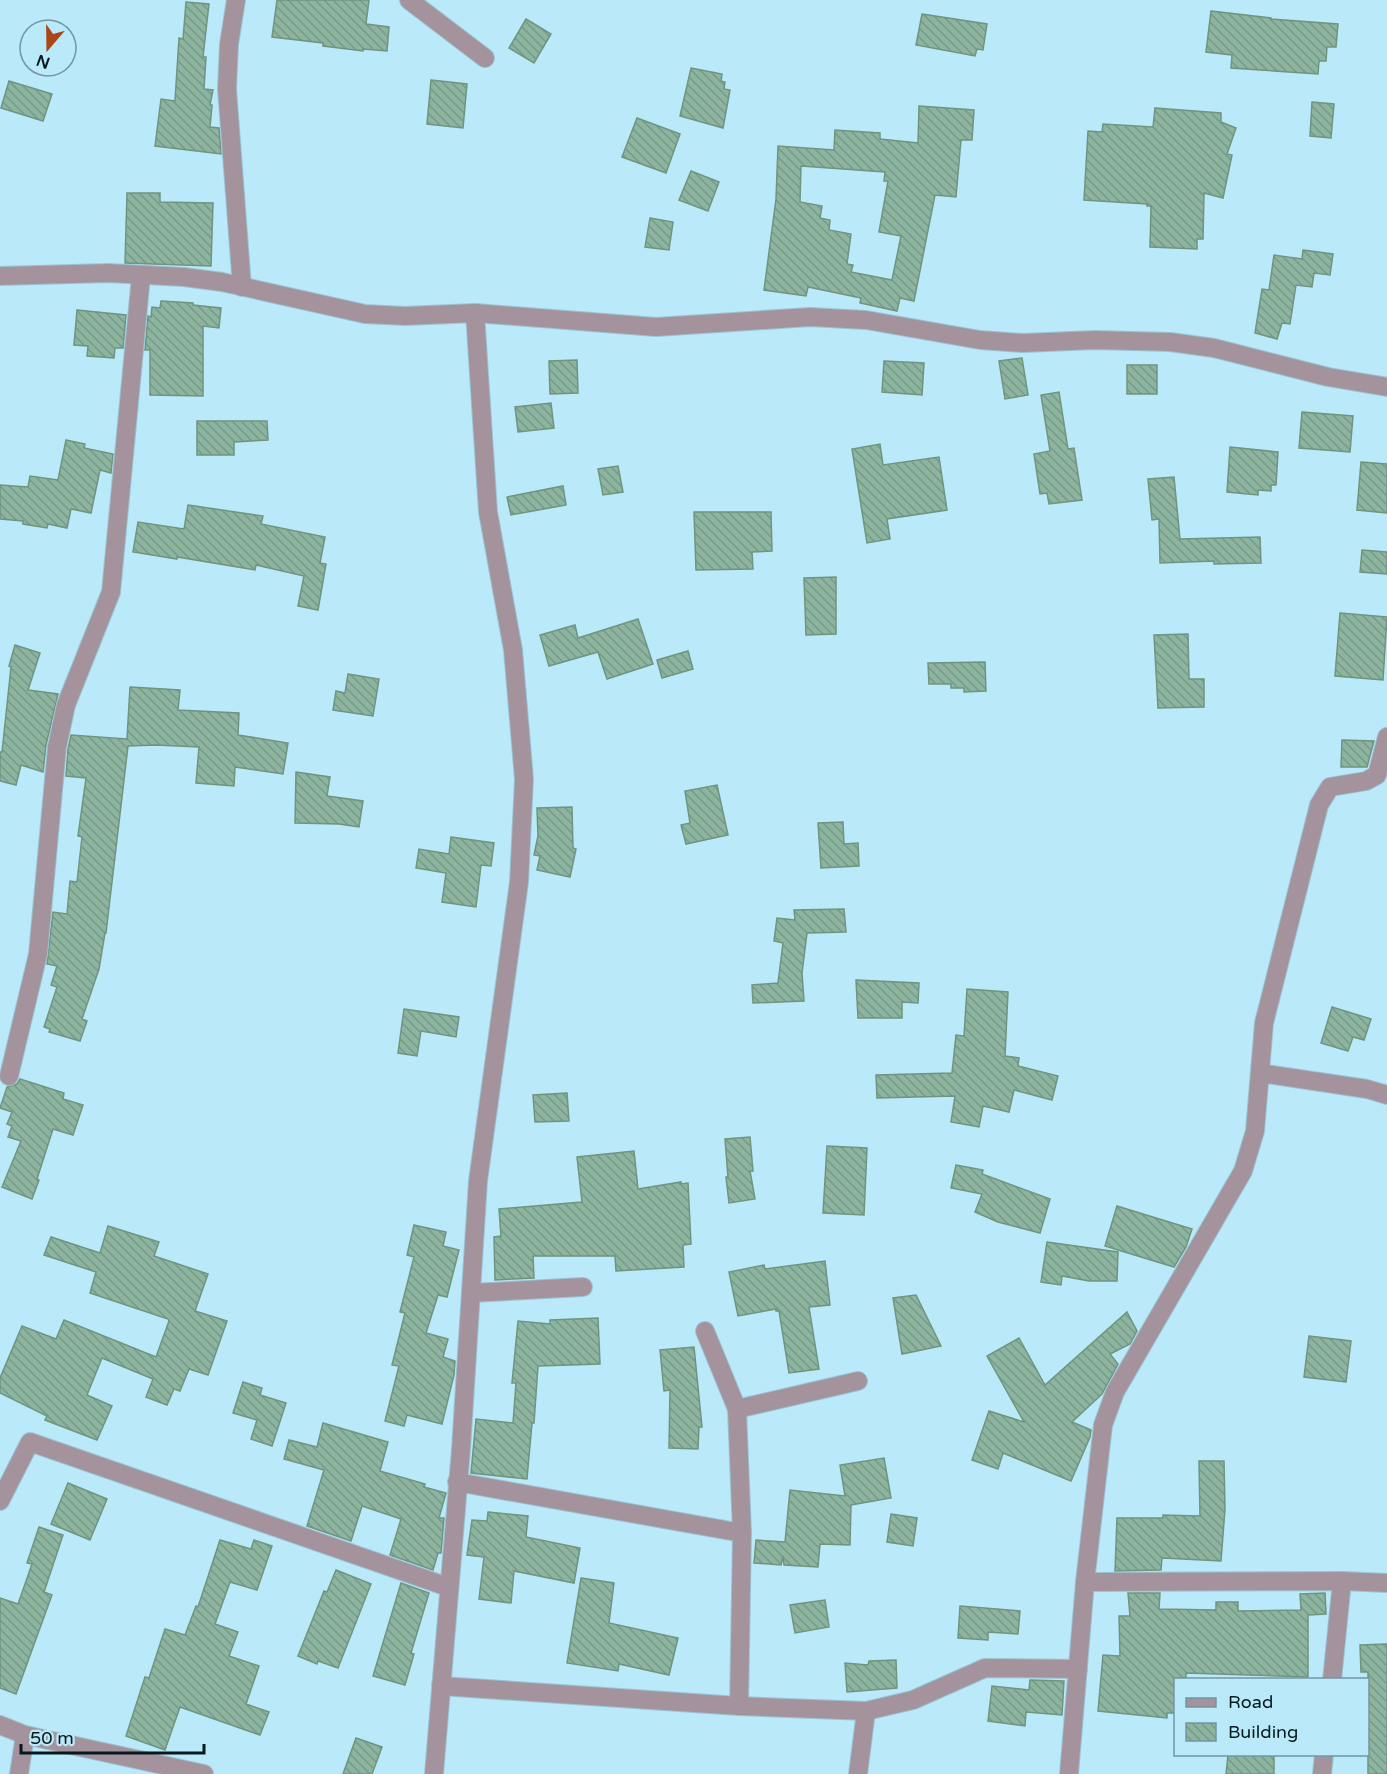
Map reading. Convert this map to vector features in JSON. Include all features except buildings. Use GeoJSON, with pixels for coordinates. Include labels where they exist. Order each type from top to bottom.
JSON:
{"type":"FeatureCollection","features":[{"type":"Feature","properties":{"kind":"street"},"geometry":{"type":"LineString","coordinates":[[236,0],[227,89],[242,287]]}},
{"type":"Feature","properties":{"kind":"street"},"geometry":{"type":"LineString","coordinates":[[409,0],[485,58]]}},
{"type":"Feature","properties":{"kind":"street"},"geometry":{"type":"LineString","coordinates":[[0,276],[109,273],[184,277],[242,287],[365,314],[405,316],[475,313],[656,327],[821,318],[866,320],[980,340],[1023,343],[1095,340],[1170,342],[1214,348],[1328,377],[1387,387]]}},
{"type":"Feature","properties":{"kind":"street"},"geometry":{"type":"LineString","coordinates":[[9,1076],[38,954],[57,747],[66,705],[111,592],[141,276]]}},
{"type":"Feature","properties":{"kind":"street"},"geometry":{"type":"LineString","coordinates":[[434,1774],[461,1449],[478,1181],[519,882],[524,779],[513,650],[488,512],[475,313]]}},
{"type":"Feature","properties":{"kind":"street"},"geometry":{"type":"LineString","coordinates":[[1069,1774],[1085,1582],[1103,1425],[1115,1392],[1243,1171],[1255,1131],[1264,1023],[1319,805],[1330,787],[1366,781],[1377,775],[1387,737]]}},
{"type":"Feature","properties":{"kind":"street"},"geometry":{"type":"LineString","coordinates":[[1260,1073],[1368,1089],[1387,1095]]}},
{"type":"Feature","properties":{"kind":"street"},"geometry":{"type":"LineString","coordinates":[[471,1293],[584,1287]]}},
{"type":"Feature","properties":{"kind":"street"},"geometry":{"type":"LineString","coordinates":[[705,1331],[738,1409],[742,1533],[739,1706]]}},
{"type":"Feature","properties":{"kind":"street"},"geometry":{"type":"LineString","coordinates":[[738,1409],[858,1381]]}},
{"type":"Feature","properties":{"kind":"street"},"geometry":{"type":"LineString","coordinates":[[0,1501],[30,1442],[448,1587]]}},
{"type":"Feature","properties":{"kind":"street"},"geometry":{"type":"LineString","coordinates":[[457,1482],[742,1533]]}},
{"type":"Feature","properties":{"kind":"street"},"geometry":{"type":"LineString","coordinates":[[1332,1678],[1342,1581]]}},
{"type":"Feature","properties":{"kind":"street"},"geometry":{"type":"LineString","coordinates":[[1085,1582],[1387,1582]]}},
{"type":"Feature","properties":{"kind":"street"},"geometry":{"type":"LineString","coordinates":[[441,1686],[739,1706],[867,1711],[913,1700],[985,1668],[1078,1669]]}},
{"type":"Feature","properties":{"kind":"street"},"geometry":{"type":"LineString","coordinates":[[858,1774],[867,1711]]}},
{"type":"Feature","properties":{"kind":"street"},"geometry":{"type":"LineString","coordinates":[[0,1725],[25,1735],[204,1774]]}},
{"type":"Feature","properties":{"kind":"street"},"geometry":{"type":"LineString","coordinates":[[19,1774],[25,1735]]}},
{"type":"Feature","properties":{"kind":"street"},"geometry":{"type":"LineString","coordinates":[[1322,1774],[1324,1756]]}}]}
